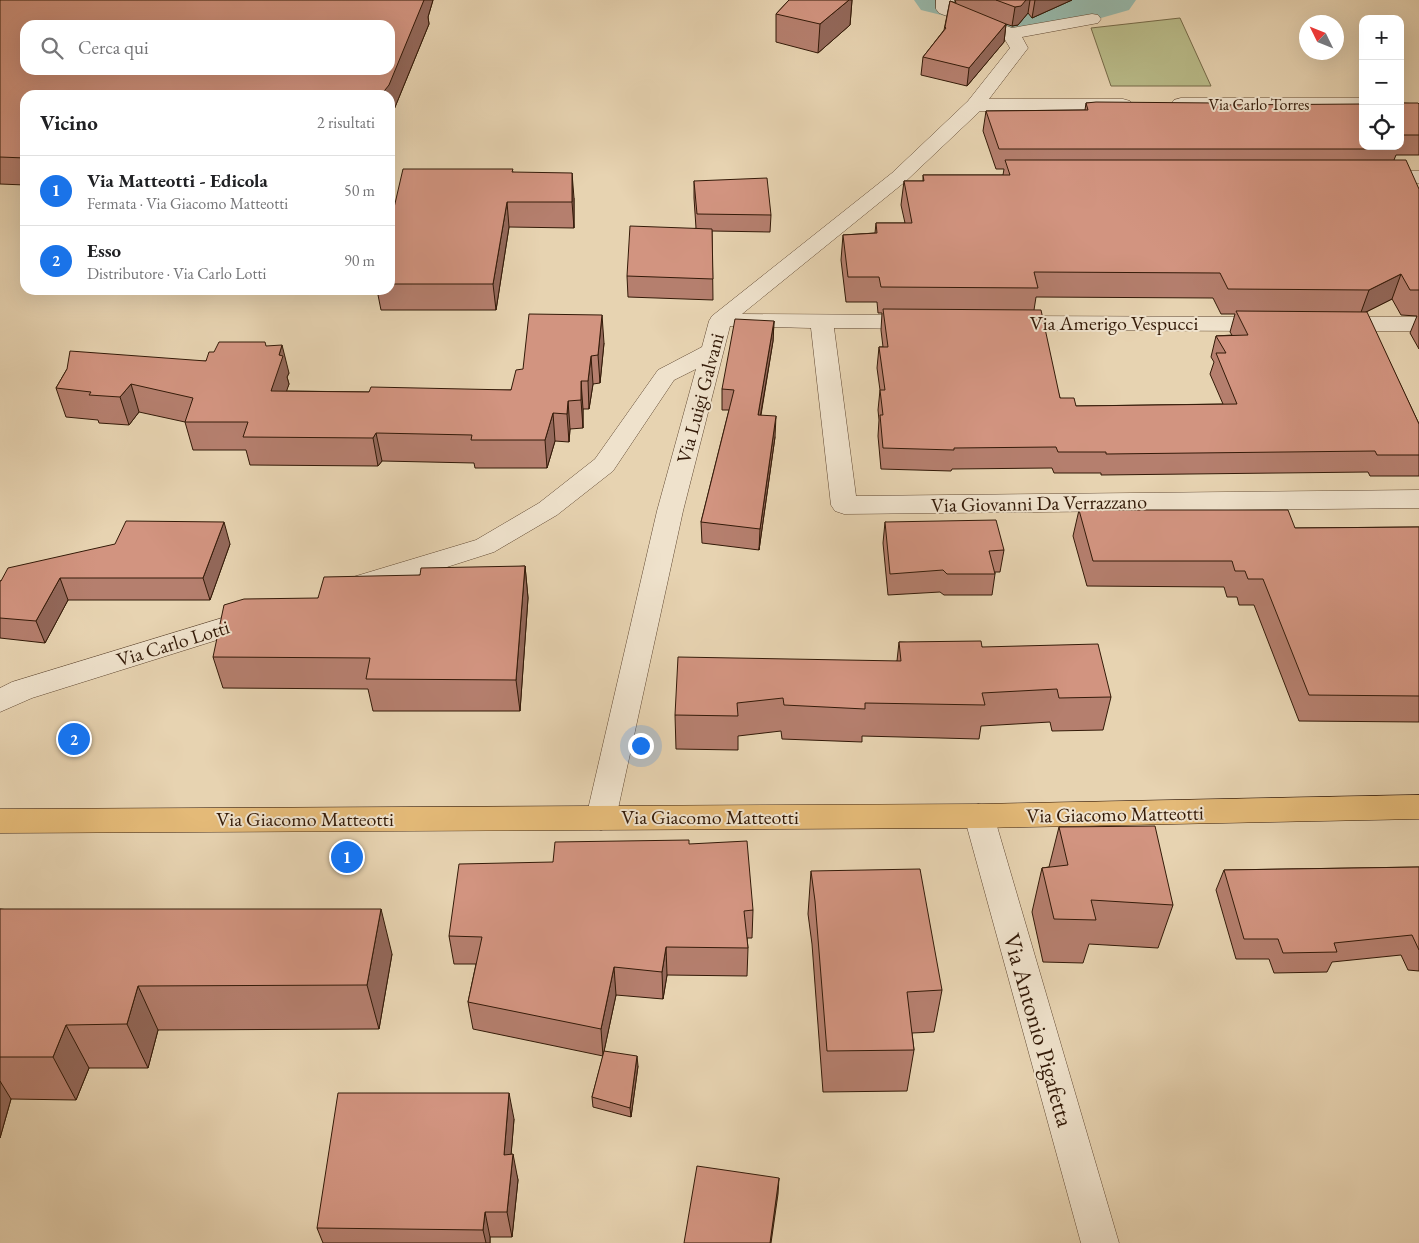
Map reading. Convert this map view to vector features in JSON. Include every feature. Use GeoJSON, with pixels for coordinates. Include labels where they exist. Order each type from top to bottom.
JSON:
{"type":"FeatureCollection","features":[{"type":"Feature","properties":{"kind":"main road","name":"Via Giacomo Matteotti"},"geometry":{"type":"LineString","coordinates":[[0,821],[979,816],[1419,808]]}},
{"type":"Feature","properties":{"kind":"street"},"geometry":{"type":"LineString","coordinates":[[945,5],[1011,34],[1092,19]]}},
{"type":"Feature","properties":{"kind":"street","name":"Via Luigi Galvani"},"geometry":{"type":"LineString","coordinates":[[601,818],[670,511],[720,321],[899,177],[974,105],[1018,48],[1011,34]]}},
{"type":"Feature","properties":{"kind":"street"},"geometry":{"type":"LineString","coordinates":[[974,105],[1144,104]]}},
{"type":"Feature","properties":{"kind":"street","name":"Via Carlo Torres"},"geometry":{"type":"LineString","coordinates":[[1164,104],[1359,104]]}},
{"type":"Feature","properties":{"kind":"street"},"geometry":{"type":"LineString","coordinates":[[899,177],[929,177]]}},
{"type":"Feature","properties":{"kind":"street"},"geometry":{"type":"LineString","coordinates":[[1359,177],[1419,177]]}},
{"type":"Feature","properties":{"kind":"street"},"geometry":{"type":"LineString","coordinates":[[720,321],[941,322]]}},
{"type":"Feature","properties":{"kind":"street","name":"Via Giovanni Da Verrazzano"},"geometry":{"type":"LineString","coordinates":[[822,322],[844,505],[1419,499]]}},
{"type":"Feature","properties":{"kind":"street","name":"Via Amerigo Vespucci"},"geometry":{"type":"LineString","coordinates":[[980,323],[1419,324]]}},
{"type":"Feature","properties":{"kind":"street"},"geometry":{"type":"LineString","coordinates":[[334,593],[485,546],[548,509],[604,465],[666,375],[712,352]]}},
{"type":"Feature","properties":{"kind":"street","name":"Via Carlo Lotti"},"geometry":{"type":"LineString","coordinates":[[0,701],[22,690],[277,611]]}},
{"type":"Feature","properties":{"kind":"street","name":"Via Antonio Pigafetta"},"geometry":{"type":"LineString","coordinates":[[979,816],[1100,1243]]}},
{"type":"Feature","properties":{"kind":"green space"},"geometry":{"type":"Polygon","coordinates":[[[1180,18],[1211,86],[1111,86],[1091,28],[1180,18]]]}},
{"type":"Feature","properties":{"kind":"building"},"geometry":{"type":"Polygon","coordinates":[[[0,0],[424,0],[395,70],[395,20],[20,20],[20,75],[393,75],[385,90],[20,90],[20,158],[0,157],[0,0]]]}},
{"type":"Feature","properties":{"kind":"building"},"geometry":{"type":"Polygon","coordinates":[[[789,0],[849,0],[820,24],[776,14],[789,0]]]}},
{"type":"Feature","properties":{"kind":"building"},"geometry":{"type":"Polygon","coordinates":[[[996,0],[1026,0],[1021,6],[1015,7],[996,0]]]}},
{"type":"Feature","properties":{"kind":"building"},"geometry":{"type":"Polygon","coordinates":[[[950,1],[1006,24],[969,68],[923,57],[946,28],[950,1]]]}},
{"type":"Feature","properties":{"kind":"building"},"geometry":{"type":"Polygon","coordinates":[[[1086,103],[1217,103],[1218,105],[1359,104],[1359,149],[999,149],[986,111],[1088,110],[1086,103]]]}},
{"type":"Feature","properties":{"kind":"building"},"geometry":{"type":"Polygon","coordinates":[[[1404,103],[1419,104],[1419,135],[1404,135],[1404,103]]]}},
{"type":"Feature","properties":{"kind":"building"},"geometry":{"type":"Polygon","coordinates":[[[1005,160],[1406,160],[1419,189],[1419,290],[1410,290],[1401,274],[1369,290],[1228,289],[1220,273],[1034,272],[1038,288],[881,287],[879,277],[848,277],[843,235],[877,233],[876,223],[912,223],[904,181],[924,181],[923,175],[1010,175],[1005,160]]]}},
{"type":"Feature","properties":{"kind":"building"},"geometry":{"type":"Polygon","coordinates":[[[403,169],[513,169],[512,172],[572,173],[572,202],[507,202],[493,284],[395,284],[395,203],[403,169]]]}},
{"type":"Feature","properties":{"kind":"building"},"geometry":{"type":"Polygon","coordinates":[[[767,178],[771,215],[697,214],[694,181],[767,178]]]}},
{"type":"Feature","properties":{"kind":"building"},"geometry":{"type":"Polygon","coordinates":[[[630,226],[712,229],[713,279],[627,276],[630,226]]]}},
{"type":"Feature","properties":{"kind":"building"},"geometry":{"type":"Polygon","coordinates":[[[883,309],[1041,310],[1060,398],[1074,398],[1076,406],[1237,404],[1216,353],[1226,353],[1216,336],[1248,335],[1236,311],[1367,312],[1419,424],[1419,455],[1377,455],[1375,451],[1106,454],[1106,452],[1058,452],[1056,447],[954,448],[954,450],[883,448],[880,415],[883,415],[880,390],[885,390],[879,347],[888,347],[883,309]]]}},
{"type":"Feature","properties":{"kind":"building"},"geometry":{"type":"Polygon","coordinates":[[[529,314],[602,315],[598,355],[591,356],[588,381],[581,381],[581,400],[568,401],[567,414],[553,413],[545,440],[471,440],[472,435],[376,433],[373,438],[243,437],[248,422],[185,422],[193,398],[131,384],[120,397],[89,395],[91,392],[56,388],[67,369],[70,351],[206,361],[209,352],[214,352],[219,342],[265,342],[266,346],[282,345],[279,355],[283,356],[271,391],[369,392],[371,387],[511,390],[516,370],[523,369],[529,314]]]}},
{"type":"Feature","properties":{"kind":"building"},"geometry":{"type":"Polygon","coordinates":[[[735,319],[774,321],[758,415],[776,416],[760,529],[701,522],[734,390],[722,389],[735,319]]]}},
{"type":"Feature","properties":{"kind":"building"},"geometry":{"type":"Polygon","coordinates":[[[1079,510],[1288,510],[1295,528],[1419,527],[1419,696],[1309,695],[1263,579],[1248,579],[1245,571],[1235,571],[1232,561],[1093,561],[1079,510]]]}},
{"type":"Feature","properties":{"kind":"building"},"geometry":{"type":"Polygon","coordinates":[[[996,520],[1004,550],[989,551],[995,574],[947,574],[943,570],[890,574],[885,522],[996,520]]]}},
{"type":"Feature","properties":{"kind":"building"},"geometry":{"type":"Polygon","coordinates":[[[126,521],[224,522],[203,578],[60,578],[36,621],[0,618],[0,581],[8,568],[115,544],[126,521]]]}},
{"type":"Feature","properties":{"kind":"building"},"geometry":{"type":"Polygon","coordinates":[[[525,566],[516,680],[366,679],[370,658],[213,657],[224,605],[244,599],[318,598],[324,577],[420,575],[421,568],[525,566]]]}},
{"type":"Feature","properties":{"kind":"building"},"geometry":{"type":"Polygon","coordinates":[[[981,641],[982,647],[1098,644],[1111,697],[1059,698],[1057,689],[982,693],[985,705],[865,703],[865,709],[784,705],[783,698],[737,703],[738,716],[675,715],[678,657],[901,661],[899,642],[981,641]]]}},
{"type":"Feature","properties":{"kind":"building"},"geometry":{"type":"Polygon","coordinates":[[[1155,826],[1173,905],[1091,900],[1096,920],[1054,919],[1042,868],[1068,865],[1059,827],[1155,826]]]}},
{"type":"Feature","properties":{"kind":"building"},"geometry":{"type":"Polygon","coordinates":[[[689,840],[689,844],[747,841],[753,910],[744,911],[748,948],[666,947],[662,972],[614,967],[601,1029],[468,1002],[482,937],[449,936],[459,864],[553,862],[555,842],[689,840]]]}},
{"type":"Feature","properties":{"kind":"building"},"geometry":{"type":"Polygon","coordinates":[[[1419,867],[1419,950],[1412,935],[1334,943],[1337,952],[1283,953],[1278,939],[1244,939],[1224,870],[1419,867]]]}},
{"type":"Feature","properties":{"kind":"building"},"geometry":{"type":"Polygon","coordinates":[[[920,869],[942,990],[907,992],[914,1050],[827,1051],[811,871],[920,869]]]}},
{"type":"Feature","properties":{"kind":"building"},"geometry":{"type":"Polygon","coordinates":[[[0,909],[381,909],[367,985],[138,986],[127,1024],[66,1025],[53,1057],[0,1057],[0,909]]]}},
{"type":"Feature","properties":{"kind":"building"},"geometry":{"type":"Polygon","coordinates":[[[604,1051],[637,1056],[630,1108],[592,1097],[604,1051]]]}},
{"type":"Feature","properties":{"kind":"building"},"geometry":{"type":"Polygon","coordinates":[[[338,1093],[509,1093],[504,1155],[513,1154],[507,1212],[485,1212],[483,1230],[317,1228],[338,1093]]]}},
{"type":"Feature","properties":{"kind":"building"},"geometry":{"type":"Polygon","coordinates":[[[697,1166],[779,1178],[770,1243],[684,1243],[697,1166]]]}},
{"type":"Feature","properties":{"kind":"waterway"},"geometry":{"type":"LineString","coordinates":[[937,0],[990,13],[1031,18],[1062,14],[1113,0]]}},
{"type":"Feature","properties":{"kind":"place","name":"Esso"},"geometry":{"type":"Point","coordinates":[74,739]}},
{"type":"Feature","properties":{"kind":"place","name":"Via Matteotti - Edicola"},"geometry":{"type":"Point","coordinates":[347,857]}}]}
